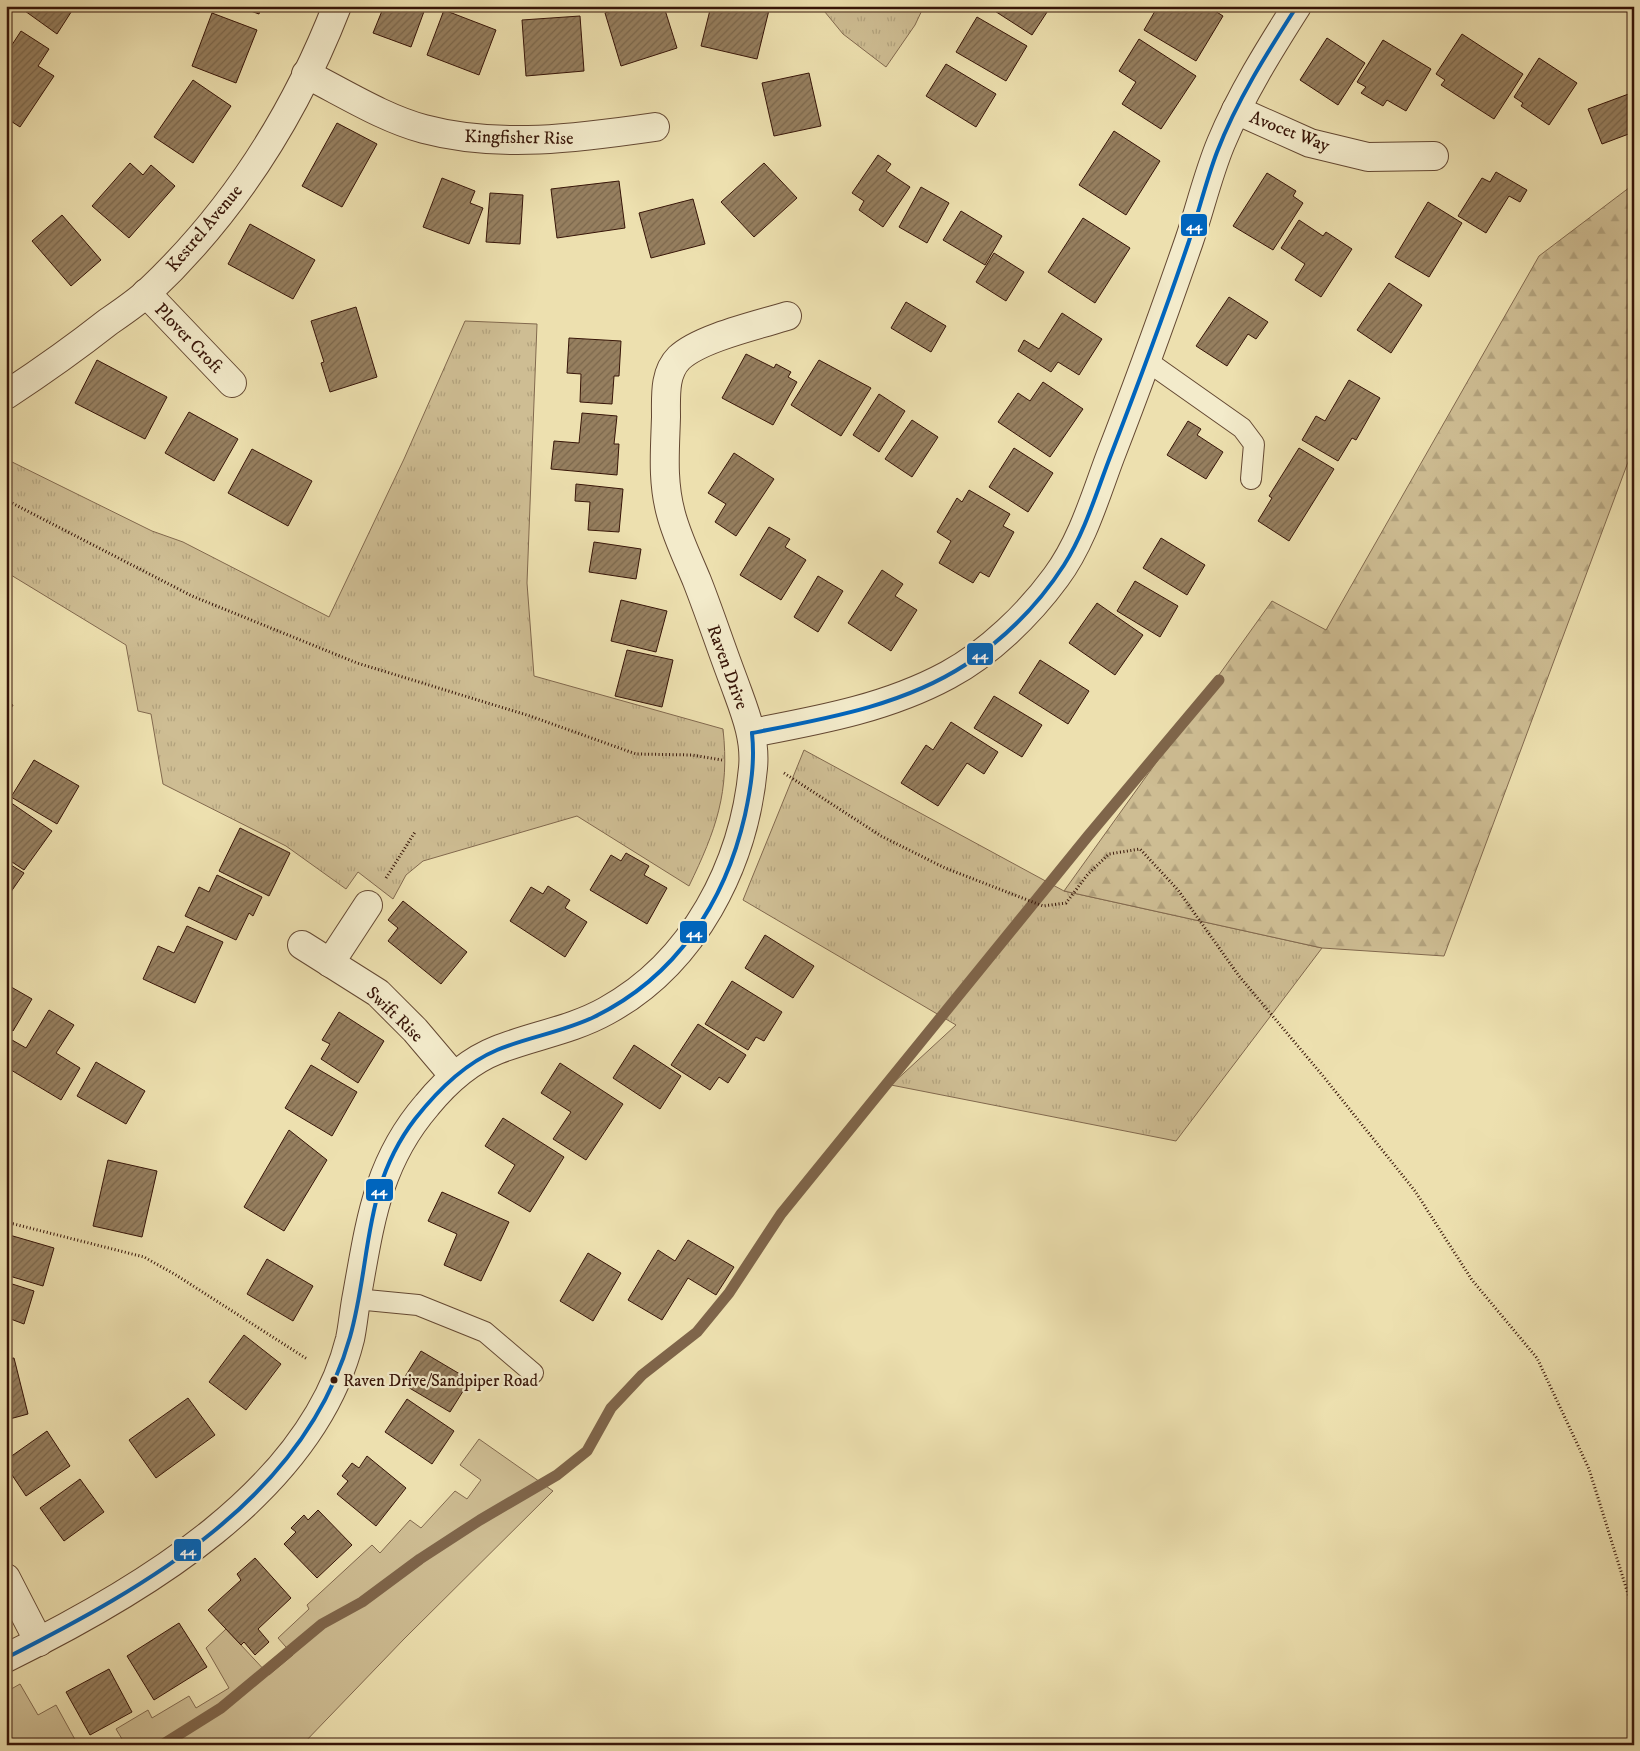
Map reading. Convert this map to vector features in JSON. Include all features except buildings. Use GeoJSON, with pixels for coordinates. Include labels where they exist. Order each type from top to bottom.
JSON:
{"type":"FeatureCollection","features":[{"type":"Feature","properties":{"kind":"street","name":"Kestrel Avenue"},"geometry":{"type":"LineString","coordinates":[[6,395],[67,354],[146,294],[196,242],[237,192],[274,136],[306,74],[337,6]]}},
{"type":"Feature","properties":{"kind":"street"},"geometry":{"type":"LineString","coordinates":[[752,733],[819,720],[888,702],[950,675],[992,645],[1025,613],[1061,568],[1091,507],[1147,360],[1220,145],[1236,110],[1296,6]]}},
{"type":"Feature","properties":{"kind":"street","name":"Kingfisher Rise"},"geometry":{"type":"LineString","coordinates":[[306,74],[379,111],[422,128],[466,138],[578,138],[655,127]]}},
{"type":"Feature","properties":{"kind":"street","name":"Avocet Way"},"geometry":{"type":"LineString","coordinates":[[1236,110],[1310,143],[1368,157],[1434,156]]}},
{"type":"Feature","properties":{"kind":"street","name":"Plover Croft"},"geometry":{"type":"LineString","coordinates":[[146,294],[232,383]]}},
{"type":"Feature","properties":{"kind":"street","name":"Raven Drive"},"geometry":{"type":"LineString","coordinates":[[6,1658],[39,1642],[140,1586],[212,1532],[276,1474],[311,1429],[340,1374],[351,1336],[356,1299],[384,1171],[402,1136],[428,1103],[454,1076],[493,1052],[545,1036],[605,1011],[649,981],[683,947],[715,900],[738,848],[754,765],[752,733],[696,578],[672,520],[663,482],[666,391],[670,368],[684,353],[718,338],[787,316]]}},
{"type":"Feature","properties":{"kind":"street"},"geometry":{"type":"LineString","coordinates":[[330,963],[368,905]]}},
{"type":"Feature","properties":{"kind":"street","name":"Swift Rise"},"geometry":{"type":"LineString","coordinates":[[302,945],[378,993],[415,1030],[454,1076]]}},
{"type":"Feature","properties":{"kind":"street"},"geometry":{"type":"LineString","coordinates":[[6,1578],[39,1642]]}},
{"type":"Feature","properties":{"kind":"lane"},"geometry":{"type":"LineString","coordinates":[[1147,360],[1242,428],[1254,444],[1251,479]]}},
{"type":"Feature","properties":{"kind":"lane"},"geometry":{"type":"LineString","coordinates":[[356,1299],[418,1305],[485,1332],[533,1373]]}},
{"type":"Feature","properties":{"kind":"path"},"geometry":{"type":"LineString","coordinates":[[6,500],[192,596],[357,663],[530,716],[636,754],[692,755],[784,772],[881,836],[945,868],[1043,906],[1066,903],[1088,874],[1109,854],[1140,849],[1178,890],[1239,976],[1416,1191],[1472,1280],[1537,1358],[1589,1469],[1634,1614]]}},
{"type":"Feature","properties":{"kind":"path"},"geometry":{"type":"LineString","coordinates":[[368,905],[415,832]]}},
{"type":"Feature","properties":{"kind":"path"},"geometry":{"type":"LineString","coordinates":[[6,1222],[144,1258],[176,1275],[304,1358],[340,1374]]}},
{"type":"Feature","properties":{"kind":"green space"},"geometry":{"type":"Polygon","coordinates":[[[820,6],[924,6],[915,25],[886,67],[843,34],[820,6]]]}},
{"type":"Feature","properties":{"kind":"green space"},"geometry":{"type":"Polygon","coordinates":[[[1634,184],[1634,446],[1444,956],[1322,948],[1064,891],[1272,601],[1326,630],[1539,256],[1634,184]]]}},
{"type":"Feature","properties":{"kind":"green space"},"geometry":{"type":"Polygon","coordinates":[[[465,321],[537,324],[527,583],[534,676],[723,729],[725,752],[719,810],[707,847],[689,886],[577,816],[423,861],[406,875],[393,899],[358,872],[346,889],[286,846],[163,784],[151,714],[138,711],[126,645],[6,572],[6,459],[152,531],[183,542],[329,617],[404,459],[465,321]]]}},
{"type":"Feature","properties":{"kind":"green space"},"geometry":{"type":"Polygon","coordinates":[[[804,750],[1064,891],[1322,948],[1176,1141],[891,1085],[956,1025],[743,900],[804,750]]]}},
{"type":"Feature","properties":{"kind":"green space"},"geometry":{"type":"Polygon","coordinates":[[[479,1439],[553,1491],[404,1639],[302,1745],[112,1745],[122,1739],[116,1729],[148,1710],[152,1718],[189,1696],[196,1708],[229,1688],[206,1648],[226,1629],[269,1675],[293,1655],[278,1638],[309,1609],[307,1605],[372,1545],[380,1553],[410,1520],[421,1528],[455,1491],[467,1499],[481,1480],[460,1465],[479,1439]]]}},
{"type":"Feature","properties":{"kind":"green space"},"geometry":{"type":"Polygon","coordinates":[[[20,1684],[38,1715],[56,1705],[78,1745],[11,1745],[6,1735],[6,1692],[20,1684]]]}},
{"type":"Feature","properties":{"kind":"waterway"},"geometry":{"type":"LineString","coordinates":[[162,1745],[221,1708],[322,1624],[362,1602],[420,1559],[480,1520],[557,1475],[587,1451],[611,1408],[642,1375],[697,1332],[729,1293],[781,1214],[1088,836],[1219,680]]}},
{"type":"Feature","properties":{"kind":"transit line","name":"44"},"geometry":{"type":"LineString","coordinates":[[752,733],[862,709],[889,701],[941,679],[965,665],[1007,632],[1032,607],[1054,579],[1072,552],[1091,510],[1171,294],[1213,163],[1225,133],[1253,77],[1297,6]]}},
{"type":"Feature","properties":{"kind":"transit line","name":"44"},"geometry":{"type":"LineString","coordinates":[[6,1658],[112,1601],[165,1568],[214,1531],[258,1491],[297,1445],[328,1394],[350,1337],[377,1198],[386,1171],[398,1145],[432,1098],[473,1063],[509,1045],[570,1027],[594,1017],[623,1000],[649,981],[673,959],[693,934],[710,907],[736,847],[751,784],[753,764],[752,733]]}},
{"type":"Feature","properties":{"kind":"place","name":"Raven Drive/Sandpiper Road"},"geometry":{"type":"Point","coordinates":[334,1380]}}]}
